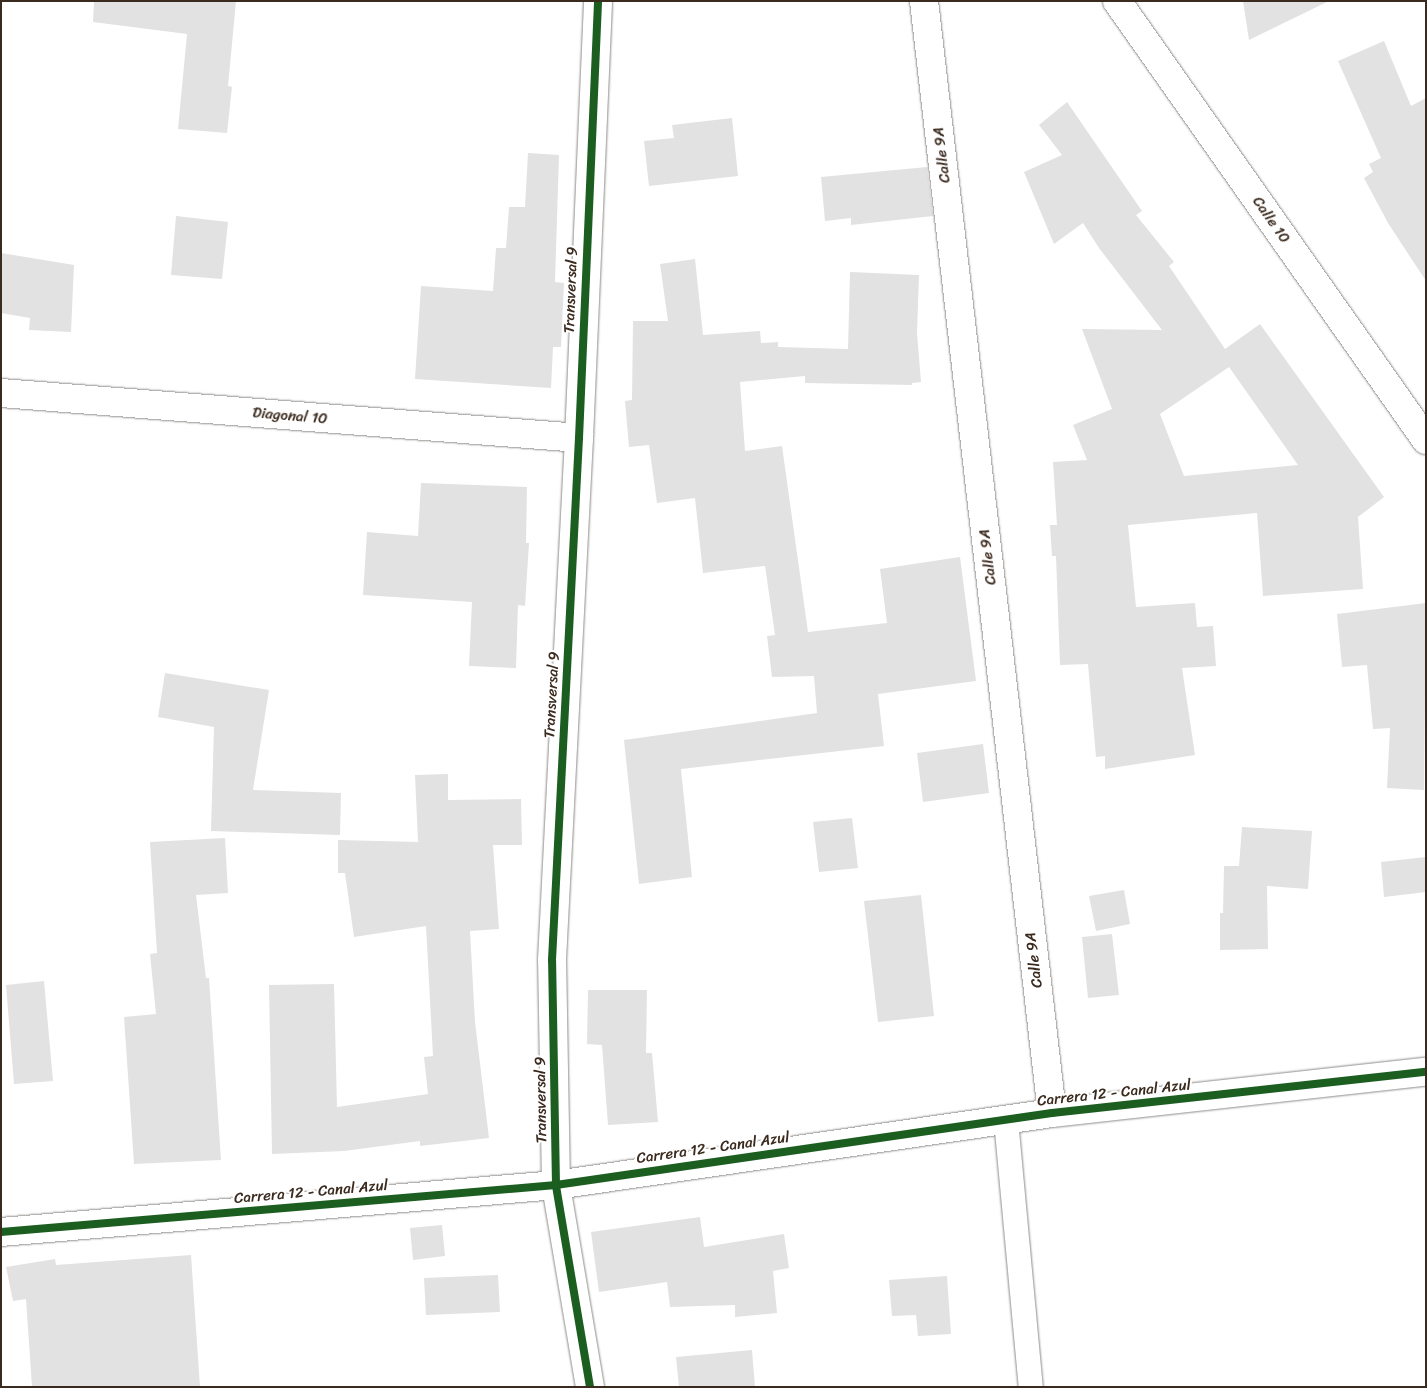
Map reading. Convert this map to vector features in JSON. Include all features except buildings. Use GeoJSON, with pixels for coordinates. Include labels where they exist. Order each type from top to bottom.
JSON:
{"type":"FeatureCollection","features":[{"type":"Feature","properties":{"kind":"street","name":"Transversal 9"},"geometry":{"type":"LineString","coordinates":[[590,1387],[556,1185],[552,960],[579,438],[598,1]]}},
{"type":"Feature","properties":{"kind":"street","name":"Calle 9A"},"geometry":{"type":"LineString","coordinates":[[924,1],[1052,1113]]}},
{"type":"Feature","properties":{"kind":"street","name":"Calle 10"},"geometry":{"type":"LineString","coordinates":[[1117,1],[1426,440]]}},
{"type":"Feature","properties":{"kind":"street","name":"Diagonal 10"},"geometry":{"type":"LineString","coordinates":[[1,393],[579,438]]}},
{"type":"Feature","properties":{"kind":"street","name":"Carrera 12 - Canal Azul"},"geometry":{"type":"LineString","coordinates":[[1,1232],[556,1185],[1052,1113],[1426,1072]]}},
{"type":"Feature","properties":{"kind":"lane"},"geometry":{"type":"LineString","coordinates":[[1006,1120],[1030,1387]]}},
{"type":"Feature","properties":{"kind":"cycle path"},"geometry":{"type":"LineString","coordinates":[[590,1387],[556,1185],[552,960],[579,438],[598,1]]}},
{"type":"Feature","properties":{"kind":"cycle path"},"geometry":{"type":"LineString","coordinates":[[1,1232],[556,1185],[1052,1113],[1426,1072]]}}]}
